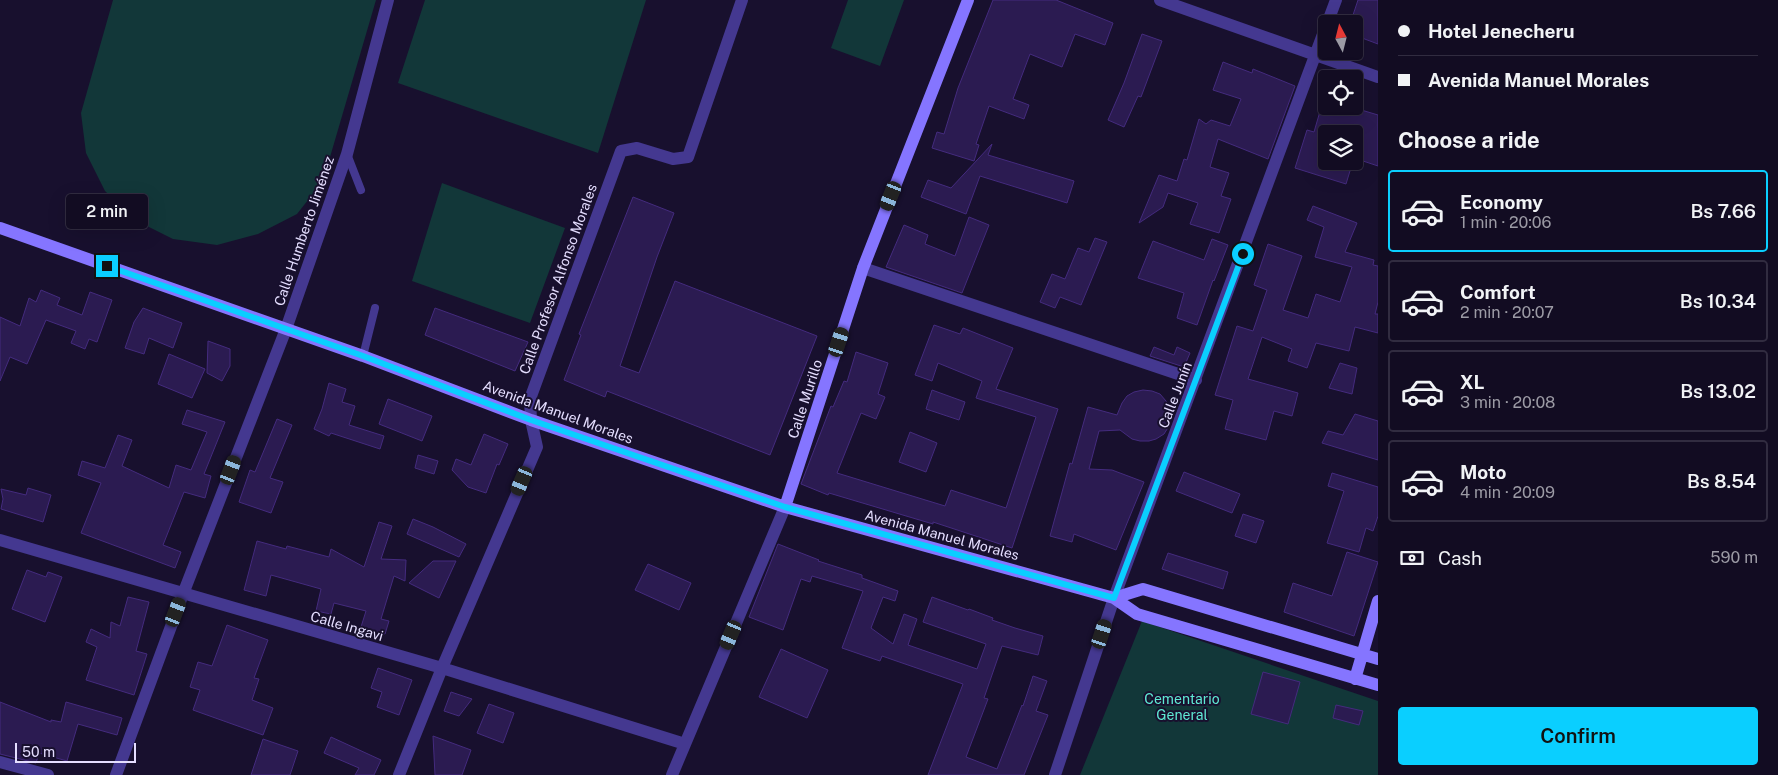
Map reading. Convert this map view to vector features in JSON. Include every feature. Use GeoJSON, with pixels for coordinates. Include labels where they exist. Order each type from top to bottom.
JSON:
{"type":"FeatureCollection","features":[{"type":"Feature","properties":{"kind":"street","name":"Calle Humberto Jiménez"},"geometry":{"type":"LineString","coordinates":[[116,775],[183,594],[286,328],[347,154],[388,0]]}},
{"type":"Feature","properties":{"kind":"street","name":"Calle Profesor Alfonso Morales"},"geometry":{"type":"LineString","coordinates":[[398,775],[537,447],[531,420],[530,399],[621,152],[636,148],[673,159],[688,157],[742,0]]}},
{"type":"Feature","properties":{"kind":"street","name":"Calle Murillo"},"geometry":{"type":"LineString","coordinates":[[672,775],[785,507],[863,268],[968,0]]}},
{"type":"Feature","properties":{"kind":"street"},"geometry":{"type":"LineString","coordinates":[[1160,0],[1378,77]]}},
{"type":"Feature","properties":{"kind":"street","name":"Calle Junín"},"geometry":{"type":"LineString","coordinates":[[1331,15],[1336,0]]}},
{"type":"Feature","properties":{"kind":"street","name":"Calle Junín"},"geometry":{"type":"LineString","coordinates":[[1055,775],[1114,598],[1318,50]]}},
{"type":"Feature","properties":{"kind":"street","name":"Avenida Manuel Morales"},"geometry":{"type":"LineString","coordinates":[[0,228],[286,328],[531,420],[785,507],[1114,598],[1137,614],[1378,685]]}},
{"type":"Feature","properties":{"kind":"street"},"geometry":{"type":"LineString","coordinates":[[863,268],[1196,380]]}},
{"type":"Feature","properties":{"kind":"street","name":"Calle Ingavi"},"geometry":{"type":"LineString","coordinates":[[0,540],[442,668],[685,744]]}},
{"type":"Feature","properties":{"kind":"street"},"geometry":{"type":"LineString","coordinates":[[1114,598],[1143,589],[1378,659]]}},
{"type":"Feature","properties":{"kind":"street"},"geometry":{"type":"LineString","coordinates":[[1355,679],[1378,601]]}},
{"type":"Feature","properties":{"kind":"street"},"geometry":{"type":"LineString","coordinates":[[0,762],[48,775]]}},
{"type":"Feature","properties":{"kind":"lane"},"geometry":{"type":"LineString","coordinates":[[347,154],[361,190]]}},
{"type":"Feature","properties":{"kind":"lane"},"geometry":{"type":"LineString","coordinates":[[363,356],[375,308]]}},
{"type":"Feature","properties":{"kind":"green space"},"geometry":{"type":"Polygon","coordinates":[[[113,0],[376,0],[323,181],[297,214],[258,234],[217,245],[173,239],[135,220],[105,191],[86,153],[81,113],[113,0]]]}},
{"type":"Feature","properties":{"kind":"green space"},"geometry":{"type":"Polygon","coordinates":[[[425,0],[646,0],[598,153],[398,83],[425,0]]]}},
{"type":"Feature","properties":{"kind":"green space"},"geometry":{"type":"Polygon","coordinates":[[[848,0],[904,0],[880,66],[831,48],[848,0]]]}},
{"type":"Feature","properties":{"kind":"green space"},"geometry":{"type":"Polygon","coordinates":[[[442,183],[565,228],[530,323],[412,281],[442,183]]]}},
{"type":"Feature","properties":{"kind":"green space","name":"Cementario General"},"geometry":{"type":"Polygon","coordinates":[[[1142,621],[1378,701],[1378,775],[1080,775],[1142,621]]]}},
{"type":"Feature","properties":{"kind":"building"},"geometry":{"type":"Polygon","coordinates":[[[993,0],[1056,0],[1113,23],[1105,45],[1075,34],[1062,67],[1030,54],[1013,99],[1029,105],[1024,119],[989,106],[976,144],[979,145],[974,161],[932,148],[937,132],[944,134],[958,88],[993,0]]]}},
{"type":"Feature","properties":{"kind":"building"},"geometry":{"type":"Polygon","coordinates":[[[1358,0],[1378,0],[1378,44],[1363,38],[1363,15],[1353,15],[1358,0]]]}},
{"type":"Feature","properties":{"kind":"building"},"geometry":{"type":"Polygon","coordinates":[[[1142,34],[1162,41],[1141,97],[1138,96],[1124,127],[1108,120],[1142,34]]]}},
{"type":"Feature","properties":{"kind":"building"},"geometry":{"type":"Polygon","coordinates":[[[1223,62],[1252,73],[1253,69],[1295,86],[1268,159],[1218,139],[1210,167],[1229,173],[1221,196],[1231,199],[1219,233],[1190,224],[1198,203],[1168,193],[1163,207],[1139,223],[1159,175],[1177,181],[1184,159],[1187,160],[1199,119],[1206,124],[1211,120],[1230,126],[1241,99],[1213,90],[1223,62]]]}},
{"type":"Feature","properties":{"kind":"building"},"geometry":{"type":"Polygon","coordinates":[[[1363,110],[1378,115],[1378,166],[1363,161],[1363,125],[1318,125],[1318,170],[1350,170],[1346,184],[1295,168],[1307,130],[1314,132],[1319,115],[1363,115],[1363,110]]]}},
{"type":"Feature","properties":{"kind":"building"},"geometry":{"type":"Polygon","coordinates":[[[992,144],[988,155],[1074,181],[1067,203],[980,176],[966,214],[921,197],[928,180],[951,188],[992,144]]]}},
{"type":"Feature","properties":{"kind":"building"},"geometry":{"type":"Polygon","coordinates":[[[633,197],[674,213],[620,366],[639,373],[675,281],[817,336],[770,455],[607,391],[605,397],[564,380],[581,335],[579,334],[633,197]]]}},
{"type":"Feature","properties":{"kind":"building"},"geometry":{"type":"Polygon","coordinates":[[[1313,206],[1357,223],[1345,252],[1374,260],[1373,265],[1378,266],[1378,302],[1375,314],[1378,314],[1378,333],[1355,327],[1349,351],[1316,343],[1307,368],[1288,361],[1292,349],[1262,337],[1248,379],[1298,393],[1292,416],[1274,411],[1266,440],[1225,429],[1233,400],[1215,395],[1237,326],[1253,331],[1267,290],[1254,285],[1268,244],[1302,256],[1283,310],[1308,318],[1316,294],[1340,302],[1352,267],[1315,257],[1324,227],[1307,220],[1313,206]]]}},
{"type":"Feature","properties":{"kind":"building"},"geometry":{"type":"Polygon","coordinates":[[[969,217],[989,225],[962,293],[886,267],[904,225],[928,235],[925,244],[955,256],[969,217]]]}},
{"type":"Feature","properties":{"kind":"building"},"geometry":{"type":"Polygon","coordinates":[[[1095,238],[1107,242],[1081,305],[1060,297],[1055,308],[1040,302],[1052,274],[1065,279],[1078,248],[1089,252],[1095,238]]]}},
{"type":"Feature","properties":{"kind":"building"},"geometry":{"type":"Polygon","coordinates":[[[1212,239],[1228,245],[1197,325],[1177,318],[1184,293],[1138,278],[1153,241],[1204,260],[1212,239]]]}},
{"type":"Feature","properties":{"kind":"building"},"geometry":{"type":"Polygon","coordinates":[[[41,290],[60,298],[57,305],[82,315],[90,292],[112,300],[97,342],[89,339],[85,349],[71,343],[76,331],[46,320],[27,364],[10,357],[0,381],[0,317],[20,326],[29,298],[36,302],[41,290]]]}},
{"type":"Feature","properties":{"kind":"building"},"geometry":{"type":"Polygon","coordinates":[[[143,308],[182,323],[173,348],[149,338],[144,354],[125,348],[134,322],[143,308]]]}},
{"type":"Feature","properties":{"kind":"building"},"geometry":{"type":"Polygon","coordinates":[[[435,308],[528,342],[515,371],[425,335],[435,308]]]}},
{"type":"Feature","properties":{"kind":"building"},"geometry":{"type":"Polygon","coordinates":[[[934,325],[960,334],[963,328],[1013,348],[996,389],[1058,409],[1012,548],[933,522],[933,524],[829,493],[828,495],[801,484],[831,406],[833,407],[844,381],[847,382],[856,352],[888,363],[878,394],[885,397],[876,419],[861,413],[837,473],[945,506],[951,490],[1006,508],[1036,417],[976,398],[982,381],[938,363],[932,381],[915,375],[934,325]]]}},
{"type":"Feature","properties":{"kind":"building"},"geometry":{"type":"Polygon","coordinates":[[[208,341],[230,349],[230,366],[222,381],[207,373],[208,341]]]}},
{"type":"Feature","properties":{"kind":"building"},"geometry":{"type":"Polygon","coordinates":[[[1154,347],[1174,355],[1177,347],[1190,353],[1184,367],[1150,356],[1154,347]]]}},
{"type":"Feature","properties":{"kind":"building"},"geometry":{"type":"Polygon","coordinates":[[[169,354],[205,369],[192,398],[158,384],[169,354]]]}},
{"type":"Feature","properties":{"kind":"building"},"geometry":{"type":"Polygon","coordinates":[[[1340,363],[1357,368],[1352,394],[1329,388],[1340,363]]]}},
{"type":"Feature","properties":{"kind":"building"},"geometry":{"type":"Polygon","coordinates":[[[329,383],[346,389],[342,402],[355,406],[349,425],[384,436],[380,449],[331,433],[329,436],[314,429],[329,383]]]}},
{"type":"Feature","properties":{"kind":"building"},"geometry":{"type":"Polygon","coordinates":[[[932,390],[965,402],[959,420],[926,409],[932,390]]]}},
{"type":"Feature","properties":{"kind":"building"},"geometry":{"type":"Polygon","coordinates":[[[1143,390],[1160,394],[1170,409],[1171,418],[1164,434],[1156,439],[1140,441],[1132,439],[1120,430],[1099,431],[1089,469],[1112,470],[1144,482],[1116,550],[1074,534],[1072,542],[1050,536],[1088,407],[1117,415],[1127,396],[1143,390]]]}},
{"type":"Feature","properties":{"kind":"building"},"geometry":{"type":"Polygon","coordinates":[[[388,399],[432,416],[422,441],[379,424],[388,399]]]}},
{"type":"Feature","properties":{"kind":"building"},"geometry":{"type":"Polygon","coordinates":[[[187,410],[225,422],[204,474],[211,476],[205,498],[184,492],[163,545],[181,552],[175,568],[81,533],[101,483],[78,475],[82,461],[105,468],[118,435],[132,440],[122,466],[169,488],[176,465],[191,470],[207,432],[182,424],[187,410]]]}},
{"type":"Feature","properties":{"kind":"building"},"geometry":{"type":"Polygon","coordinates":[[[1355,414],[1378,421],[1378,460],[1322,443],[1328,431],[1343,435],[1355,414]]]}},
{"type":"Feature","properties":{"kind":"building"},"geometry":{"type":"Polygon","coordinates":[[[277,419],[292,425],[270,478],[283,482],[271,513],[239,502],[250,470],[255,472],[277,419]]]}},
{"type":"Feature","properties":{"kind":"building"},"geometry":{"type":"Polygon","coordinates":[[[910,432],[937,443],[926,472],[899,462],[910,432]]]}},
{"type":"Feature","properties":{"kind":"building"},"geometry":{"type":"Polygon","coordinates":[[[484,434],[508,444],[499,465],[497,464],[486,493],[468,487],[452,470],[456,459],[471,465],[484,434]]]}},
{"type":"Feature","properties":{"kind":"building"},"geometry":{"type":"Polygon","coordinates":[[[418,455],[438,461],[434,474],[415,468],[418,455]]]}},
{"type":"Feature","properties":{"kind":"building"},"geometry":{"type":"Polygon","coordinates":[[[1184,472],[1240,494],[1232,513],[1176,491],[1184,472]]]}},
{"type":"Feature","properties":{"kind":"building"},"geometry":{"type":"Polygon","coordinates":[[[1332,473],[1378,487],[1378,516],[1373,531],[1366,528],[1359,552],[1327,543],[1344,491],[1328,486],[1332,473]]]}},
{"type":"Feature","properties":{"kind":"building"},"geometry":{"type":"Polygon","coordinates":[[[28,488],[51,495],[43,522],[1,509],[3,499],[1,489],[26,495],[28,488]]]}},
{"type":"Feature","properties":{"kind":"building"},"geometry":{"type":"Polygon","coordinates":[[[1243,514],[1264,521],[1256,543],[1235,536],[1243,514]]]}},
{"type":"Feature","properties":{"kind":"building"},"geometry":{"type":"Polygon","coordinates":[[[413,519],[466,544],[459,557],[407,534],[413,519]]]}},
{"type":"Feature","properties":{"kind":"building"},"geometry":{"type":"Polygon","coordinates":[[[379,522],[392,526],[381,559],[406,560],[405,581],[394,576],[381,619],[389,621],[385,634],[361,627],[366,611],[334,603],[331,614],[316,611],[321,589],[271,575],[266,596],[244,590],[257,541],[286,549],[287,546],[329,557],[331,549],[364,567],[379,522]]]}},
{"type":"Feature","properties":{"kind":"building"},"geometry":{"type":"Polygon","coordinates":[[[778,544],[818,561],[862,575],[862,578],[898,591],[895,601],[883,597],[871,628],[893,644],[904,614],[917,619],[908,645],[977,669],[986,644],[923,622],[932,597],[993,618],[992,620],[1043,636],[1038,655],[1002,646],[984,698],[988,699],[966,757],[997,769],[1023,706],[1033,676],[1047,681],[1036,711],[1048,715],[1024,775],[928,775],[963,684],[882,656],[880,661],[842,648],[863,591],[812,576],[810,582],[801,579],[783,630],[749,617],[778,544]]]}},
{"type":"Feature","properties":{"kind":"building"},"geometry":{"type":"Polygon","coordinates":[[[1347,552],[1378,562],[1354,636],[1284,612],[1293,583],[1332,596],[1347,552]]]}},
{"type":"Feature","properties":{"kind":"building"},"geometry":{"type":"Polygon","coordinates":[[[1168,553],[1228,572],[1223,589],[1162,569],[1168,553]]]}},
{"type":"Feature","properties":{"kind":"building"},"geometry":{"type":"Polygon","coordinates":[[[433,561],[456,561],[439,598],[409,583],[433,561]]]}},
{"type":"Feature","properties":{"kind":"building"},"geometry":{"type":"Polygon","coordinates":[[[648,564],[691,583],[679,610],[635,590],[648,564]]]}},
{"type":"Feature","properties":{"kind":"building"},"geometry":{"type":"Polygon","coordinates":[[[27,570],[46,577],[48,572],[62,577],[45,622],[12,609],[27,570]]]}},
{"type":"Feature","properties":{"kind":"building"},"geometry":{"type":"Polygon","coordinates":[[[128,597],[149,602],[136,651],[147,654],[134,695],[86,680],[97,647],[86,642],[91,629],[110,638],[111,622],[120,626],[128,597]]]}},
{"type":"Feature","properties":{"kind":"building"},"geometry":{"type":"Polygon","coordinates":[[[227,625],[268,640],[254,678],[259,679],[252,700],[273,708],[263,735],[193,710],[200,690],[190,687],[198,662],[212,666],[227,625]]]}},
{"type":"Feature","properties":{"kind":"building"},"geometry":{"type":"Polygon","coordinates":[[[781,649],[828,670],[807,718],[759,697],[781,649]]]}},
{"type":"Feature","properties":{"kind":"building"},"geometry":{"type":"Polygon","coordinates":[[[378,668],[412,680],[399,715],[377,707],[382,692],[371,688],[378,668]]]}},
{"type":"Feature","properties":{"kind":"building"},"geometry":{"type":"Polygon","coordinates":[[[1263,672],[1300,682],[1288,724],[1251,714],[1263,672]]]}},
{"type":"Feature","properties":{"kind":"building"},"geometry":{"type":"Polygon","coordinates":[[[451,692],[472,699],[459,716],[444,711],[451,692]]]}},
{"type":"Feature","properties":{"kind":"building"},"geometry":{"type":"Polygon","coordinates":[[[0,702],[51,722],[51,720],[61,722],[66,702],[122,718],[117,735],[78,724],[67,761],[39,753],[36,763],[0,754],[0,702]]]}},
{"type":"Feature","properties":{"kind":"building"},"geometry":{"type":"Polygon","coordinates":[[[489,704],[514,713],[503,743],[477,733],[489,704]]]}},
{"type":"Feature","properties":{"kind":"building"},"geometry":{"type":"Polygon","coordinates":[[[1336,705],[1363,711],[1359,725],[1333,718],[1336,705]]]}},
{"type":"Feature","properties":{"kind":"building"},"geometry":{"type":"Polygon","coordinates":[[[433,736],[471,750],[462,775],[435,775],[433,736]]]}},
{"type":"Feature","properties":{"kind":"building"},"geometry":{"type":"Polygon","coordinates":[[[331,737],[381,760],[374,775],[355,775],[359,768],[324,753],[331,737]]]}},
{"type":"Feature","properties":{"kind":"building"},"geometry":{"type":"Polygon","coordinates":[[[263,739],[298,751],[290,775],[251,775],[263,739]]]}},
{"type":"Feature","properties":{"kind":"route"},"geometry":{"type":"LineString","coordinates":[[107,266],[363,356],[531,420],[785,507],[1114,598],[1243,254]]}}]}
